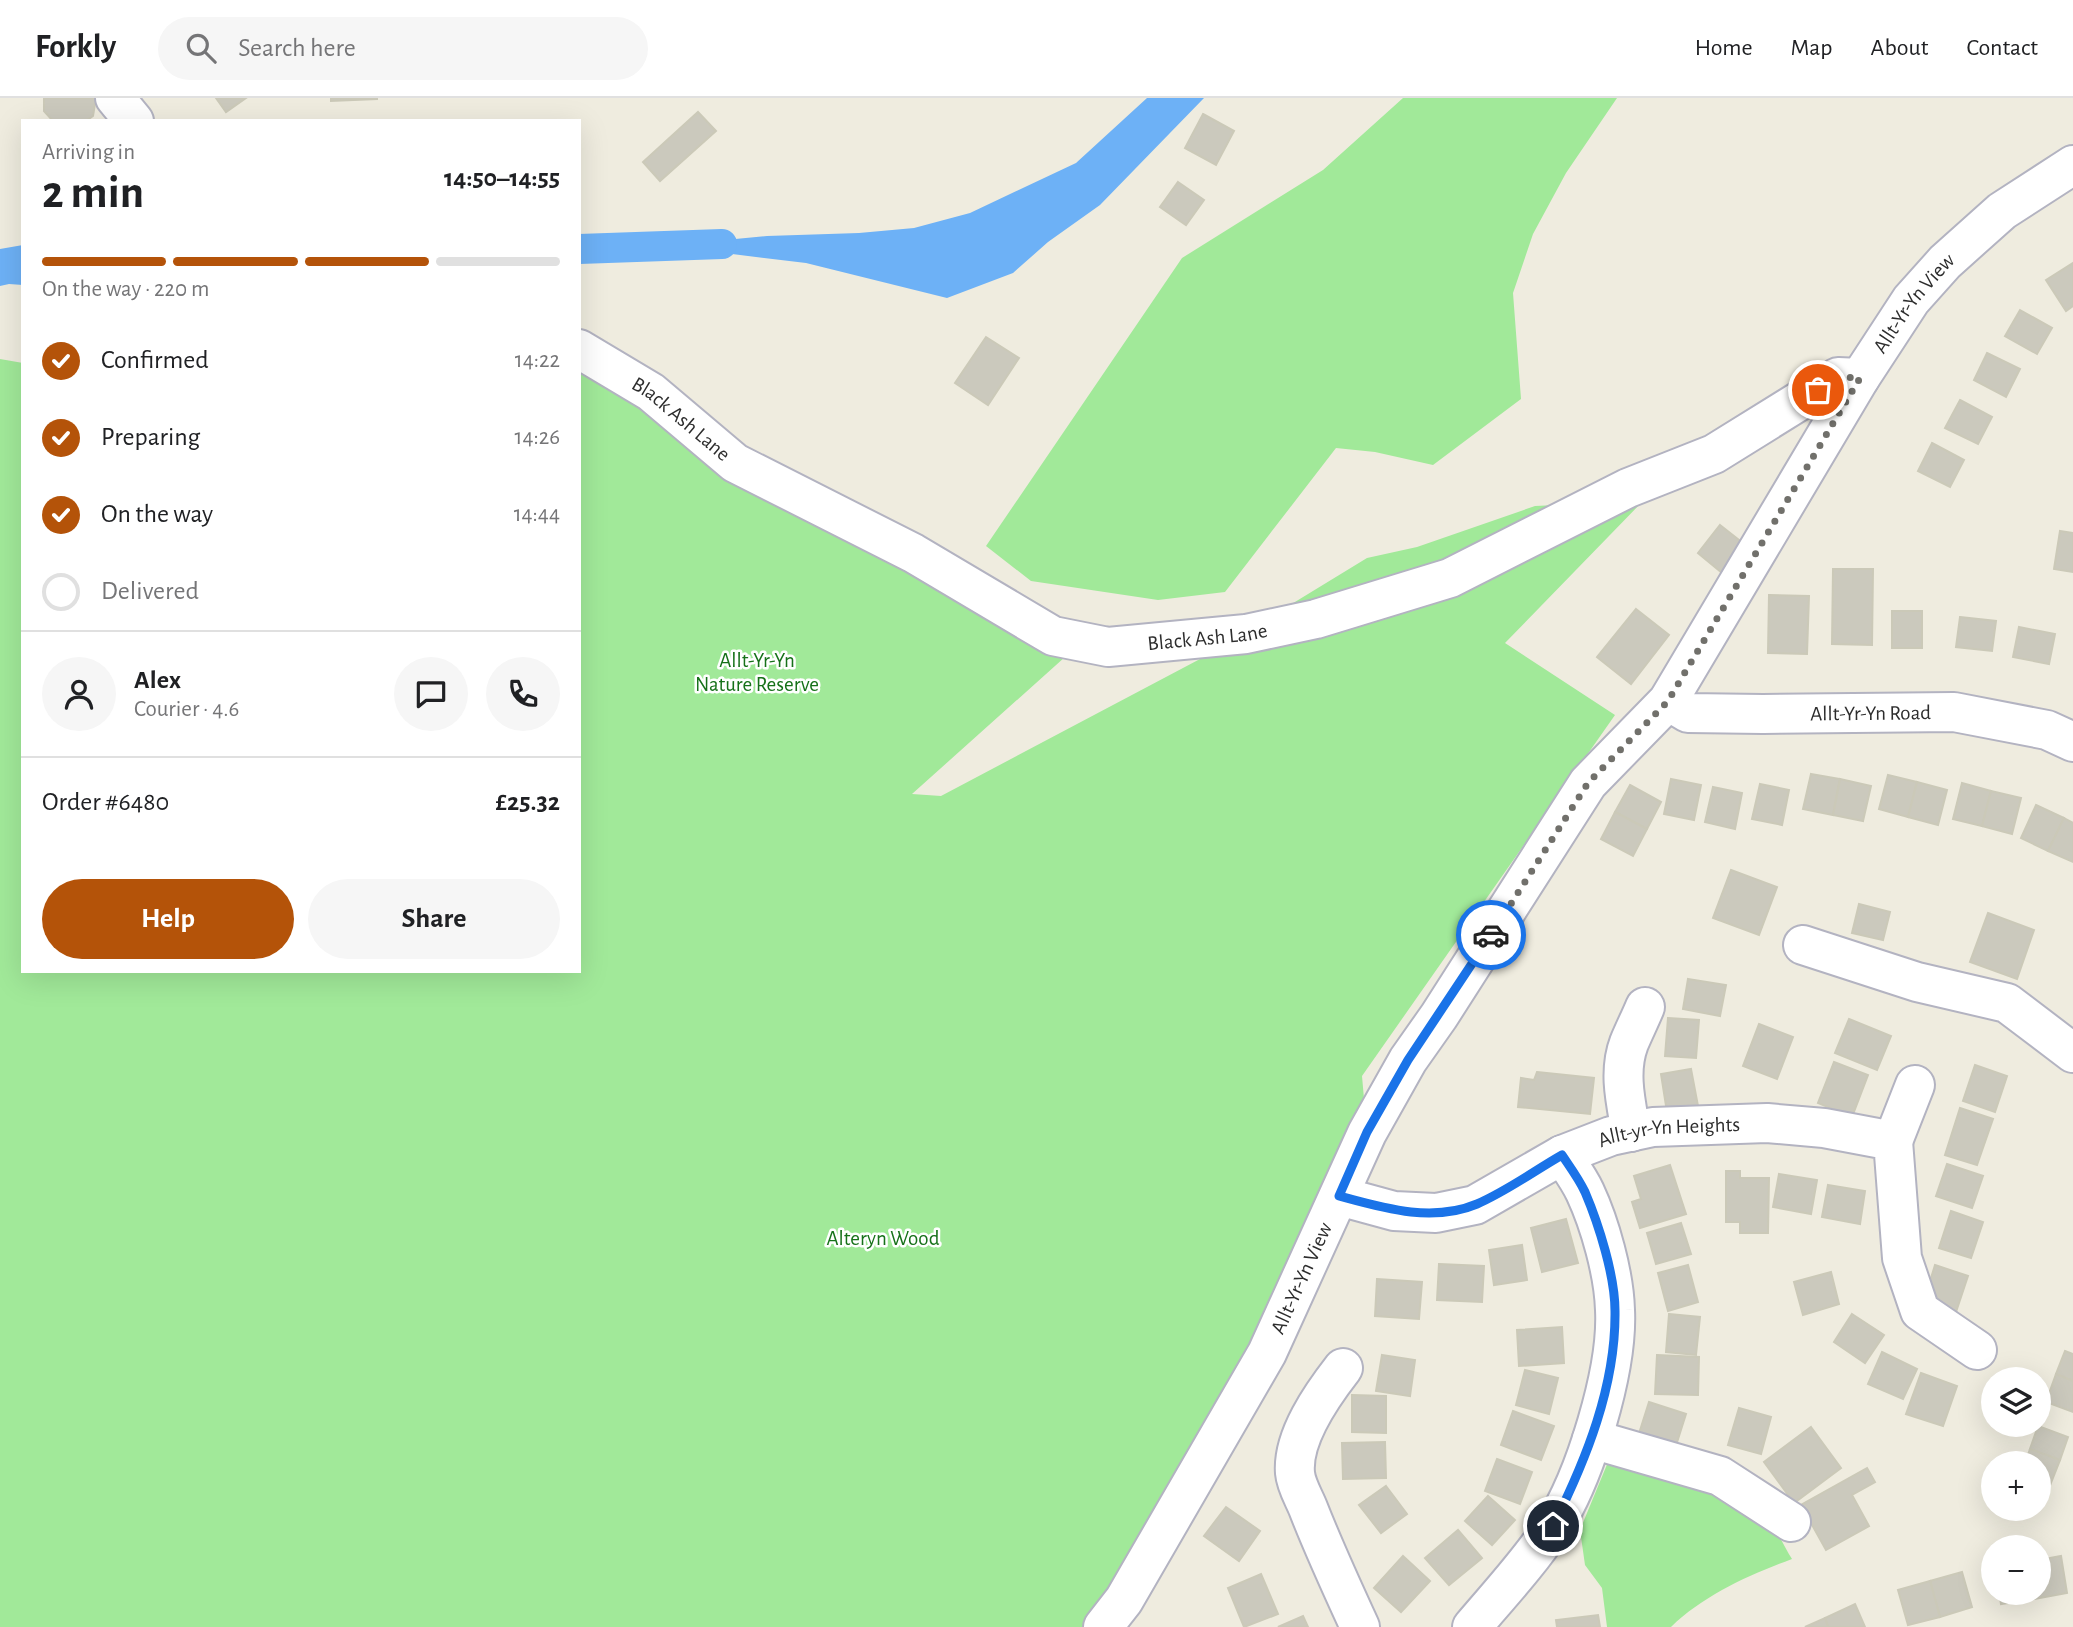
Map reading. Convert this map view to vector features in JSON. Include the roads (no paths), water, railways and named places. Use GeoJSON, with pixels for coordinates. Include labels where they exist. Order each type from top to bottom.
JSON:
{"type":"FeatureCollection","features":[{"type":"Feature","properties":{"kind":"street"},"geometry":{"type":"LineString","coordinates":[[115,98],[132,119]]}},
{"type":"Feature","properties":{"kind":"street","name":"Allt-Yr-Yn View"},"geometry":{"type":"LineString","coordinates":[[1103,1627],[1124,1600],[1267,1353],[1367,1132],[1408,1060],[1588,783],[1668,701],[1860,378],[1911,300],[1945,262],[2002,211],[2073,165]]}},
{"type":"Feature","properties":{"kind":"street","name":"Black Ash Lane"},"geometry":{"type":"LineString","coordinates":[[581,350],[651,392],[735,463],[913,553],[1053,636],[1108,647],[1246,634],[1316,619],[1450,579],[1628,488],[1714,454],[1838,377],[1860,378]]}},
{"type":"Feature","properties":{"kind":"street","name":"Allt-Yr-Yn Road"},"geometry":{"type":"LineString","coordinates":[[1668,701],[1688,713],[1763,715],[1954,712],[2047,730],[2073,742]]}},
{"type":"Feature","properties":{"kind":"street"},"geometry":{"type":"LineString","coordinates":[[1803,945],[1917,982],[2007,1003],[2073,1053]]}},
{"type":"Feature","properties":{"kind":"street"},"geometry":{"type":"LineString","coordinates":[[1631,1132],[1624,1090],[1624,1067],[1628,1045],[1645,1007]]}},
{"type":"Feature","properties":{"kind":"street"},"geometry":{"type":"LineString","coordinates":[[1915,1085],[1893,1141],[1902,1258],[1920,1311],[1977,1350]]}},
{"type":"Feature","properties":{"kind":"street","name":"Allt-yr-Yn Heights"},"geometry":{"type":"LineString","coordinates":[[1339,1196],[1394,1211],[1436,1213],[1475,1205],[1562,1155],[1611,1136],[1653,1127],[1767,1124],[1824,1128],[1893,1141]]}},
{"type":"Feature","properties":{"kind":"street"},"geometry":{"type":"LineString","coordinates":[[1472,1627],[1553,1526],[1576,1482],[1592,1439],[1611,1360],[1615,1310],[1609,1270],[1584,1191],[1562,1155]]}},
{"type":"Feature","properties":{"kind":"street"},"geometry":{"type":"LineString","coordinates":[[1343,1368],[1321,1395],[1307,1426],[1297,1452],[1295,1475],[1360,1627]]}},
{"type":"Feature","properties":{"kind":"street"},"geometry":{"type":"LineString","coordinates":[[1592,1439],[1720,1476],[1791,1522]]}},
{"type":"Feature","properties":{"kind":"water"},"geometry":{"type":"Polygon","coordinates":[[[1147,98],[1204,98],[1100,205],[1048,242],[1013,273],[947,298],[806,263],[732,254],[683,244],[767,236],[914,228],[970,213],[1076,163],[1147,98]]]}},
{"type":"Feature","properties":{"kind":"water"},"geometry":{"type":"Polygon","coordinates":[[[21,245],[21,285],[0,286],[0,249],[21,245]]]}},
{"type":"Feature","properties":{"kind":"waterway"},"geometry":{"type":"LineString","coordinates":[[581,249],[722,244]]}},
{"type":"Feature","properties":{"kind":"park label","name":"Allt-Yr-Yn Nature Reserve"},"geometry":{"type":"Point","coordinates":[757,672]}},
{"type":"Feature","properties":{"kind":"park label","name":"Alteryn Wood"},"geometry":{"type":"Point","coordinates":[883,1238]}}]}
